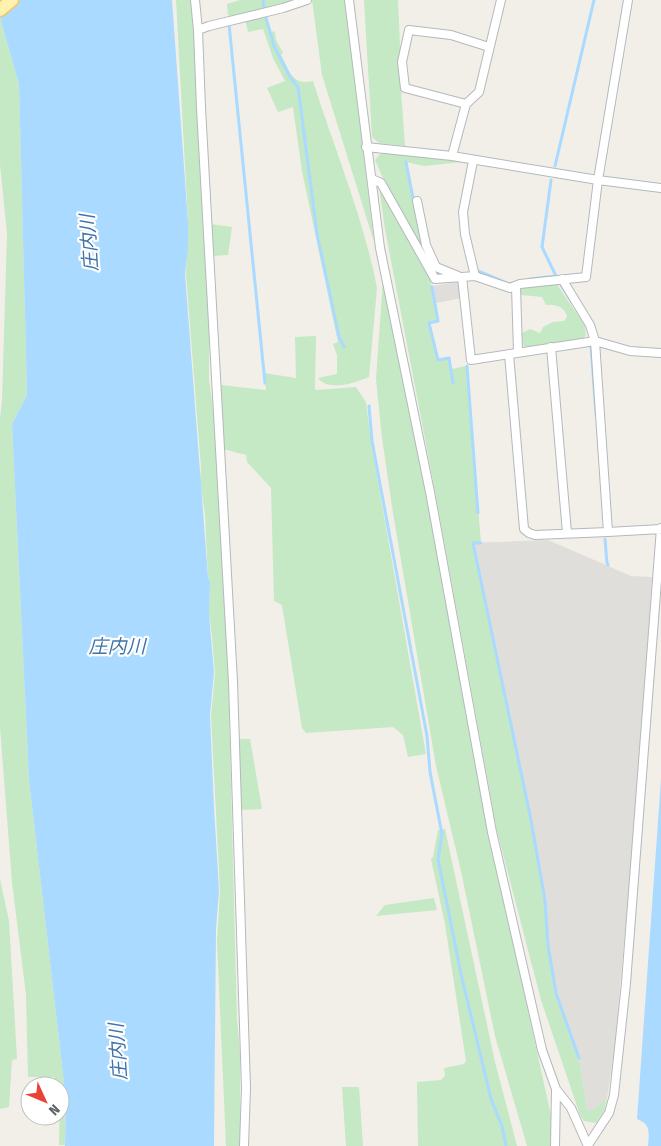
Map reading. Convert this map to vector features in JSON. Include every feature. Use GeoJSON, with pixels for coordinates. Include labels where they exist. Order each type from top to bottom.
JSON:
{"type":"FeatureCollection","features":[{"type":"Feature","properties":{"kind":"main road"},"geometry":{"type":"LineString","coordinates":[[0,10],[12,0]]}},
{"type":"Feature","properties":{"kind":"street"},"geometry":{"type":"LineString","coordinates":[[195,0],[233,682],[245,1078],[244,1146]]}},
{"type":"Feature","properties":{"kind":"street"},"geometry":{"type":"LineString","coordinates":[[198,30],[307,0]]}},
{"type":"Feature","properties":{"kind":"street"},"geometry":{"type":"LineString","coordinates":[[349,0],[380,248],[430,492],[492,832],[542,1050],[556,1089],[571,1108],[588,1145]]}},
{"type":"Feature","properties":{"kind":"street"},"geometry":{"type":"LineString","coordinates":[[452,156],[466,104],[478,92],[501,0]]}},
{"type":"Feature","properties":{"kind":"street"},"geometry":{"type":"LineString","coordinates":[[372,179],[381,183],[435,279],[475,276],[510,288],[586,276],[598,180],[628,0]]}},
{"type":"Feature","properties":{"kind":"street"},"geometry":{"type":"LineString","coordinates":[[466,104],[405,88],[402,62],[409,30],[451,35],[490,47]]}},
{"type":"Feature","properties":{"kind":"street"},"geometry":{"type":"LineString","coordinates":[[366,147],[452,156],[473,161],[661,188]]}},
{"type":"Feature","properties":{"kind":"street"},"geometry":{"type":"LineString","coordinates":[[473,161],[463,212],[465,234],[475,276]]}},
{"type":"Feature","properties":{"kind":"street"},"geometry":{"type":"LineString","coordinates":[[417,201],[426,245],[436,267],[461,277]]}},
{"type":"Feature","properties":{"kind":"street"},"geometry":{"type":"LineString","coordinates":[[461,277],[472,360],[595,341],[630,350],[661,353]]}},
{"type":"Feature","properties":{"kind":"street"},"geometry":{"type":"LineString","coordinates":[[562,279],[590,325],[595,341],[608,532]]}},
{"type":"Feature","properties":{"kind":"street"},"geometry":{"type":"LineString","coordinates":[[516,286],[518,352]]}},
{"type":"Feature","properties":{"kind":"street"},"geometry":{"type":"LineString","coordinates":[[551,347],[567,533]]}},
{"type":"Feature","properties":{"kind":"street"},"geometry":{"type":"LineString","coordinates":[[509,354],[524,529],[529,533],[535,534],[661,528],[627,973],[614,1095],[610,1113],[588,1145]]}},
{"type":"Feature","properties":{"kind":"street"},"geometry":{"type":"LineString","coordinates":[[555,1146],[556,1089]]}},
{"type":"Feature","properties":{"kind":"shaded area"},"geometry":{"type":"Polygon","coordinates":[[[457,282],[460,284],[462,298],[436,303],[433,286],[457,282]]]}},
{"type":"Feature","properties":{"kind":"shaded area"},"geometry":{"type":"Polygon","coordinates":[[[548,540],[631,576],[652,577],[637,800],[614,1053],[607,1098],[594,1110],[587,1110],[579,1058],[556,993],[548,945],[545,900],[531,820],[473,543],[548,540]]]}},
{"type":"Feature","properties":{"kind":"green space"},"geometry":{"type":"Polygon","coordinates":[[[176,0],[192,0],[209,312],[209,380],[216,430],[225,565],[237,1019],[240,1054],[240,1146],[226,1146],[217,942],[220,890],[211,716],[215,673],[209,613],[210,581],[208,576],[205,514],[200,482],[201,467],[186,274],[188,221],[176,0]]]}},
{"type":"Feature","properties":{"kind":"green space"},"geometry":{"type":"Polygon","coordinates":[[[240,0],[297,0],[231,17],[228,15],[227,4],[240,0]]]}},
{"type":"Feature","properties":{"kind":"green space"},"geometry":{"type":"Polygon","coordinates":[[[312,0],[345,0],[374,242],[322,75],[312,0]]]}},
{"type":"Feature","properties":{"kind":"green space"},"geometry":{"type":"Polygon","coordinates":[[[364,0],[398,0],[400,47],[404,47],[399,63],[405,146],[379,143],[372,137],[364,0]]]}},
{"type":"Feature","properties":{"kind":"green space"},"geometry":{"type":"Polygon","coordinates":[[[266,15],[271,31],[275,32],[276,40],[283,53],[281,55],[292,76],[300,81],[313,81],[357,210],[377,288],[369,377],[350,384],[329,385],[318,378],[337,374],[337,355],[333,344],[338,342],[302,171],[293,107],[278,112],[267,88],[285,81],[273,58],[263,29],[248,32],[245,19],[266,15]]]}},
{"type":"Feature","properties":{"kind":"green space"},"geometry":{"type":"Polygon","coordinates":[[[0,18],[19,84],[27,395],[12,424],[29,780],[63,1076],[28,1076],[26,995],[12,882],[0,727],[0,418],[7,234],[0,164],[0,18]]]}},
{"type":"Feature","properties":{"kind":"green space"},"geometry":{"type":"Polygon","coordinates":[[[385,152],[461,162],[424,166],[406,162],[423,245],[436,272],[385,183],[375,160],[385,152]]]}},
{"type":"Feature","properties":{"kind":"green space"},"geometry":{"type":"Polygon","coordinates":[[[379,187],[430,277],[438,321],[430,323],[438,360],[449,358],[452,369],[466,366],[481,543],[473,543],[531,820],[545,900],[548,945],[556,993],[579,1058],[587,1110],[594,1110],[607,1098],[604,1111],[596,1123],[584,1121],[580,1115],[541,1000],[497,831],[385,229],[379,187]]]}},
{"type":"Feature","properties":{"kind":"green space"},"geometry":{"type":"Polygon","coordinates":[[[210,224],[232,227],[228,255],[212,256],[210,224]]]}},
{"type":"Feature","properties":{"kind":"green space"},"geometry":{"type":"Polygon","coordinates":[[[383,280],[426,493],[489,833],[552,1120],[551,1146],[527,1146],[495,1036],[461,871],[436,766],[382,438],[376,379],[383,280]]]}},
{"type":"Feature","properties":{"kind":"green space"},"geometry":{"type":"Polygon","coordinates":[[[556,283],[585,326],[586,335],[583,339],[525,347],[523,345],[522,333],[530,329],[540,333],[543,327],[553,322],[564,321],[567,317],[560,307],[546,305],[542,297],[522,295],[518,289],[556,283]]]}},
{"type":"Feature","properties":{"kind":"green space"},"geometry":{"type":"Polygon","coordinates":[[[316,336],[315,390],[356,387],[366,402],[371,442],[426,754],[408,757],[403,735],[393,727],[306,733],[302,728],[282,605],[274,601],[271,488],[247,462],[246,455],[223,449],[218,387],[221,385],[266,390],[264,373],[296,378],[295,337],[316,336]]]}},
{"type":"Feature","properties":{"kind":"green space"},"geometry":{"type":"Polygon","coordinates":[[[237,739],[250,739],[262,809],[241,810],[237,739]]]}},
{"type":"Feature","properties":{"kind":"green space"},"geometry":{"type":"Polygon","coordinates":[[[445,829],[495,1062],[517,1146],[418,1146],[417,1082],[441,1080],[445,1076],[444,1068],[464,1064],[466,1061],[445,924],[431,859],[438,830],[445,829]]]}},
{"type":"Feature","properties":{"kind":"green space"},"geometry":{"type":"Polygon","coordinates":[[[0,879],[9,921],[17,1059],[12,1060],[9,1107],[0,1109],[0,879]]]}},
{"type":"Feature","properties":{"kind":"green space"},"geometry":{"type":"Polygon","coordinates":[[[434,898],[437,910],[376,916],[385,905],[434,898]]]}},
{"type":"Feature","properties":{"kind":"green space"},"geometry":{"type":"Polygon","coordinates":[[[342,1087],[359,1087],[363,1146],[346,1146],[342,1087]]]}},
{"type":"Feature","properties":{"kind":"green space"},"geometry":{"type":"Polygon","coordinates":[[[59,1126],[65,1126],[65,1145],[59,1145],[59,1126]]]}},
{"type":"Feature","properties":{"kind":"water","name":"庄内川"},"geometry":{"type":"Polygon","coordinates":[[[0,0],[172,0],[188,222],[185,274],[208,577],[210,581],[209,614],[214,672],[210,715],[219,890],[216,929],[214,1146],[65,1146],[65,1126],[70,1126],[70,1076],[63,1076],[29,780],[12,424],[27,395],[19,84],[0,18],[0,0]]]}},
{"type":"Feature","properties":{"kind":"water"},"geometry":{"type":"Polygon","coordinates":[[[661,779],[661,1146],[648,1146],[649,1133],[647,1126],[637,1119],[661,779]]]}},
{"type":"Feature","properties":{"kind":"waterway"},"geometry":{"type":"LineString","coordinates":[[263,0],[264,9]]}},
{"type":"Feature","properties":{"kind":"waterway"},"geometry":{"type":"LineString","coordinates":[[555,166],[594,0]]}},
{"type":"Feature","properties":{"kind":"waterway"},"geometry":{"type":"LineString","coordinates":[[265,14],[274,46],[290,77],[298,87],[317,234],[339,337],[344,347]]}},
{"type":"Feature","properties":{"kind":"waterway"},"geometry":{"type":"LineString","coordinates":[[229,24],[265,383]]}},
{"type":"Feature","properties":{"kind":"waterway"},"geometry":{"type":"LineString","coordinates":[[406,162],[414,203]]}},
{"type":"Feature","properties":{"kind":"waterway"},"geometry":{"type":"LineString","coordinates":[[530,279],[556,276],[542,247],[551,180]]}},
{"type":"Feature","properties":{"kind":"waterway"},"geometry":{"type":"LineString","coordinates":[[478,271],[509,284],[514,283]]}},
{"type":"Feature","properties":{"kind":"waterway"},"geometry":{"type":"LineString","coordinates":[[559,282],[572,302]]}},
{"type":"Feature","properties":{"kind":"waterway"},"geometry":{"type":"LineString","coordinates":[[432,287],[438,321],[429,323],[438,360],[449,358],[453,383]]}},
{"type":"Feature","properties":{"kind":"waterway"},"geometry":{"type":"LineString","coordinates":[[591,345],[596,414]]}},
{"type":"Feature","properties":{"kind":"waterway"},"geometry":{"type":"LineString","coordinates":[[467,366],[478,513]]}},
{"type":"Feature","properties":{"kind":"waterway"},"geometry":{"type":"LineString","coordinates":[[369,406],[372,441],[427,736],[430,772],[442,834],[438,859],[461,974],[491,1099],[502,1126],[506,1146]]}},
{"type":"Feature","properties":{"kind":"waterway"},"geometry":{"type":"LineString","coordinates":[[605,539],[608,565]]}},
{"type":"Feature","properties":{"kind":"waterway"},"geometry":{"type":"LineString","coordinates":[[481,543],[473,543],[531,820],[545,900],[548,945],[556,993],[579,1058]]}}]}
